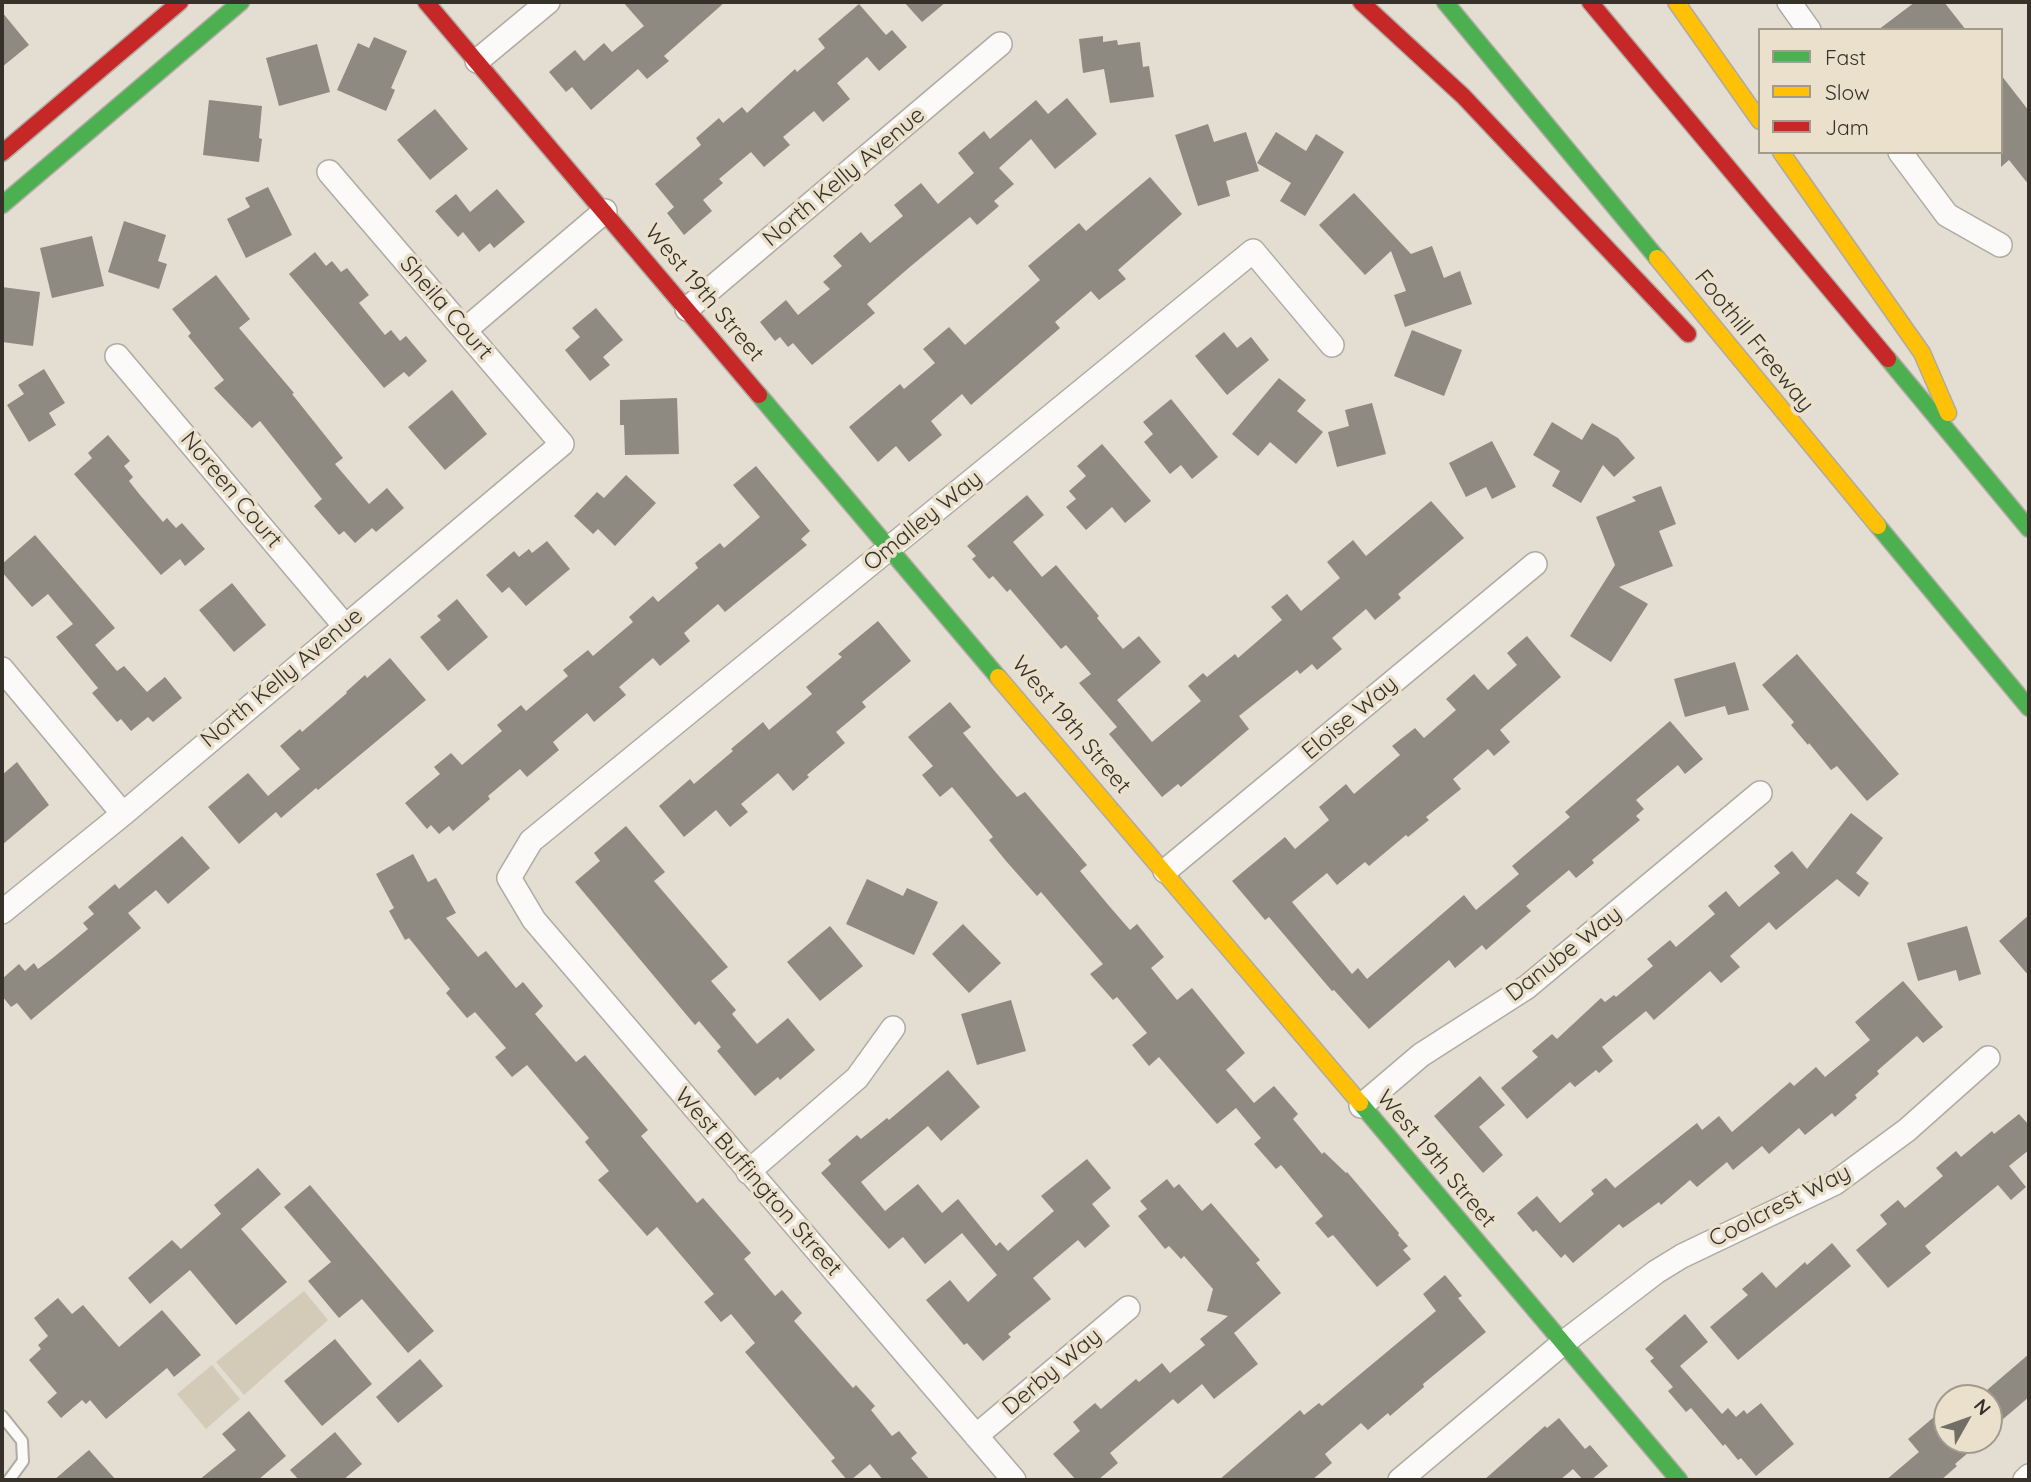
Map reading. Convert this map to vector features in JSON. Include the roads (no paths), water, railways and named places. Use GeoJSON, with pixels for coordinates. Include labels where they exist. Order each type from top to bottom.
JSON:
{"type":"FeatureCollection","features":[{"type":"Feature","properties":{"kind":"main road"},"geometry":{"type":"LineString","coordinates":[[2,153],[180,2]]}},
{"type":"Feature","properties":{"kind":"main road"},"geometry":{"type":"LineString","coordinates":[[2,205],[242,2]]}},
{"type":"Feature","properties":{"kind":"main road","name":"West 19th Street"},"geometry":{"type":"LineString","coordinates":[[426,2],[1679,1480]]}},
{"type":"Feature","properties":{"kind":"main road"},"geometry":{"type":"LineString","coordinates":[[1361,2],[1463,96],[1703,351]]}},
{"type":"Feature","properties":{"kind":"main road","name":"Foothill Freeway"},"geometry":{"type":"LineString","coordinates":[[1445,2],[2029,708]]}},
{"type":"Feature","properties":{"kind":"main road"},"geometry":{"type":"LineString","coordinates":[[1590,2],[2029,529]]}},
{"type":"Feature","properties":{"kind":"main road"},"geometry":{"type":"LineString","coordinates":[[1676,2],[1758,118]]}},
{"type":"Feature","properties":{"kind":"main road"},"geometry":{"type":"LineString","coordinates":[[1782,154],[1922,353],[1966,453]]}},
{"type":"Feature","properties":{"kind":"main road"},"geometry":{"type":"LineString","coordinates":[[1780,432],[1951,616]]}},
{"type":"Feature","properties":{"kind":"street"},"geometry":{"type":"LineString","coordinates":[[477,61],[548,2]]}},
{"type":"Feature","properties":{"kind":"street"},"geometry":{"type":"LineString","coordinates":[[1789,2],[1808,28]]}},
{"type":"Feature","properties":{"kind":"street","name":"North Kelly Avenue"},"geometry":{"type":"LineString","coordinates":[[687,309],[1000,44]]}},
{"type":"Feature","properties":{"kind":"street"},"geometry":{"type":"LineString","coordinates":[[1901,154],[1947,215],[2000,245]]}},
{"type":"Feature","properties":{"kind":"street","name":"Sheila Court"},"geometry":{"type":"LineString","coordinates":[[329,172],[562,444]]}},
{"type":"Feature","properties":{"kind":"street"},"geometry":{"type":"LineString","coordinates":[[465,330],[605,211]]}},
{"type":"Feature","properties":{"kind":"street","name":"Omalley Way"},"geometry":{"type":"LineString","coordinates":[[509,878],[531,841],[1253,251],[1332,345]]}},
{"type":"Feature","properties":{"kind":"street","name":"Noreen Court"},"geometry":{"type":"LineString","coordinates":[[117,356],[344,625]]}},
{"type":"Feature","properties":{"kind":"street","name":"North Kelly Avenue"},"geometry":{"type":"LineString","coordinates":[[2,912],[123,814],[562,444]]}},
{"type":"Feature","properties":{"kind":"street","name":"Eloise Way"},"geometry":{"type":"LineString","coordinates":[[1165,872],[1535,564]]}},
{"type":"Feature","properties":{"kind":"street"},"geometry":{"type":"LineString","coordinates":[[2,669],[123,814]]}},
{"type":"Feature","properties":{"kind":"street","name":"Danube Way"},"geometry":{"type":"LineString","coordinates":[[1362,1106],[1421,1055],[1527,987],[1760,793]]}},
{"type":"Feature","properties":{"kind":"street","name":"West Buffington Street"},"geometry":{"type":"LineString","coordinates":[[509,878],[534,920],[1014,1480]]}},
{"type":"Feature","properties":{"kind":"street"},"geometry":{"type":"LineString","coordinates":[[748,1172],[857,1079],[893,1028]]}},
{"type":"Feature","properties":{"kind":"street","name":"Coolcrest Way"},"geometry":{"type":"LineString","coordinates":[[1400,1480],[1563,1343],[1656,1272],[1682,1256],[1835,1183],[1907,1130],[1988,1058]]}},
{"type":"Feature","properties":{"kind":"street","name":"Derby Way"},"geometry":{"type":"LineString","coordinates":[[976,1436],[1128,1308]]}},
{"type":"Feature","properties":{"kind":"street"},"geometry":{"type":"LineString","coordinates":[[2025,1480],[2029,1476]]}},
{"type":"Feature","properties":{"kind":"lane"},"geometry":{"type":"LineString","coordinates":[[2,1416],[22,1441],[23,1461],[9,1480]]}}]}
